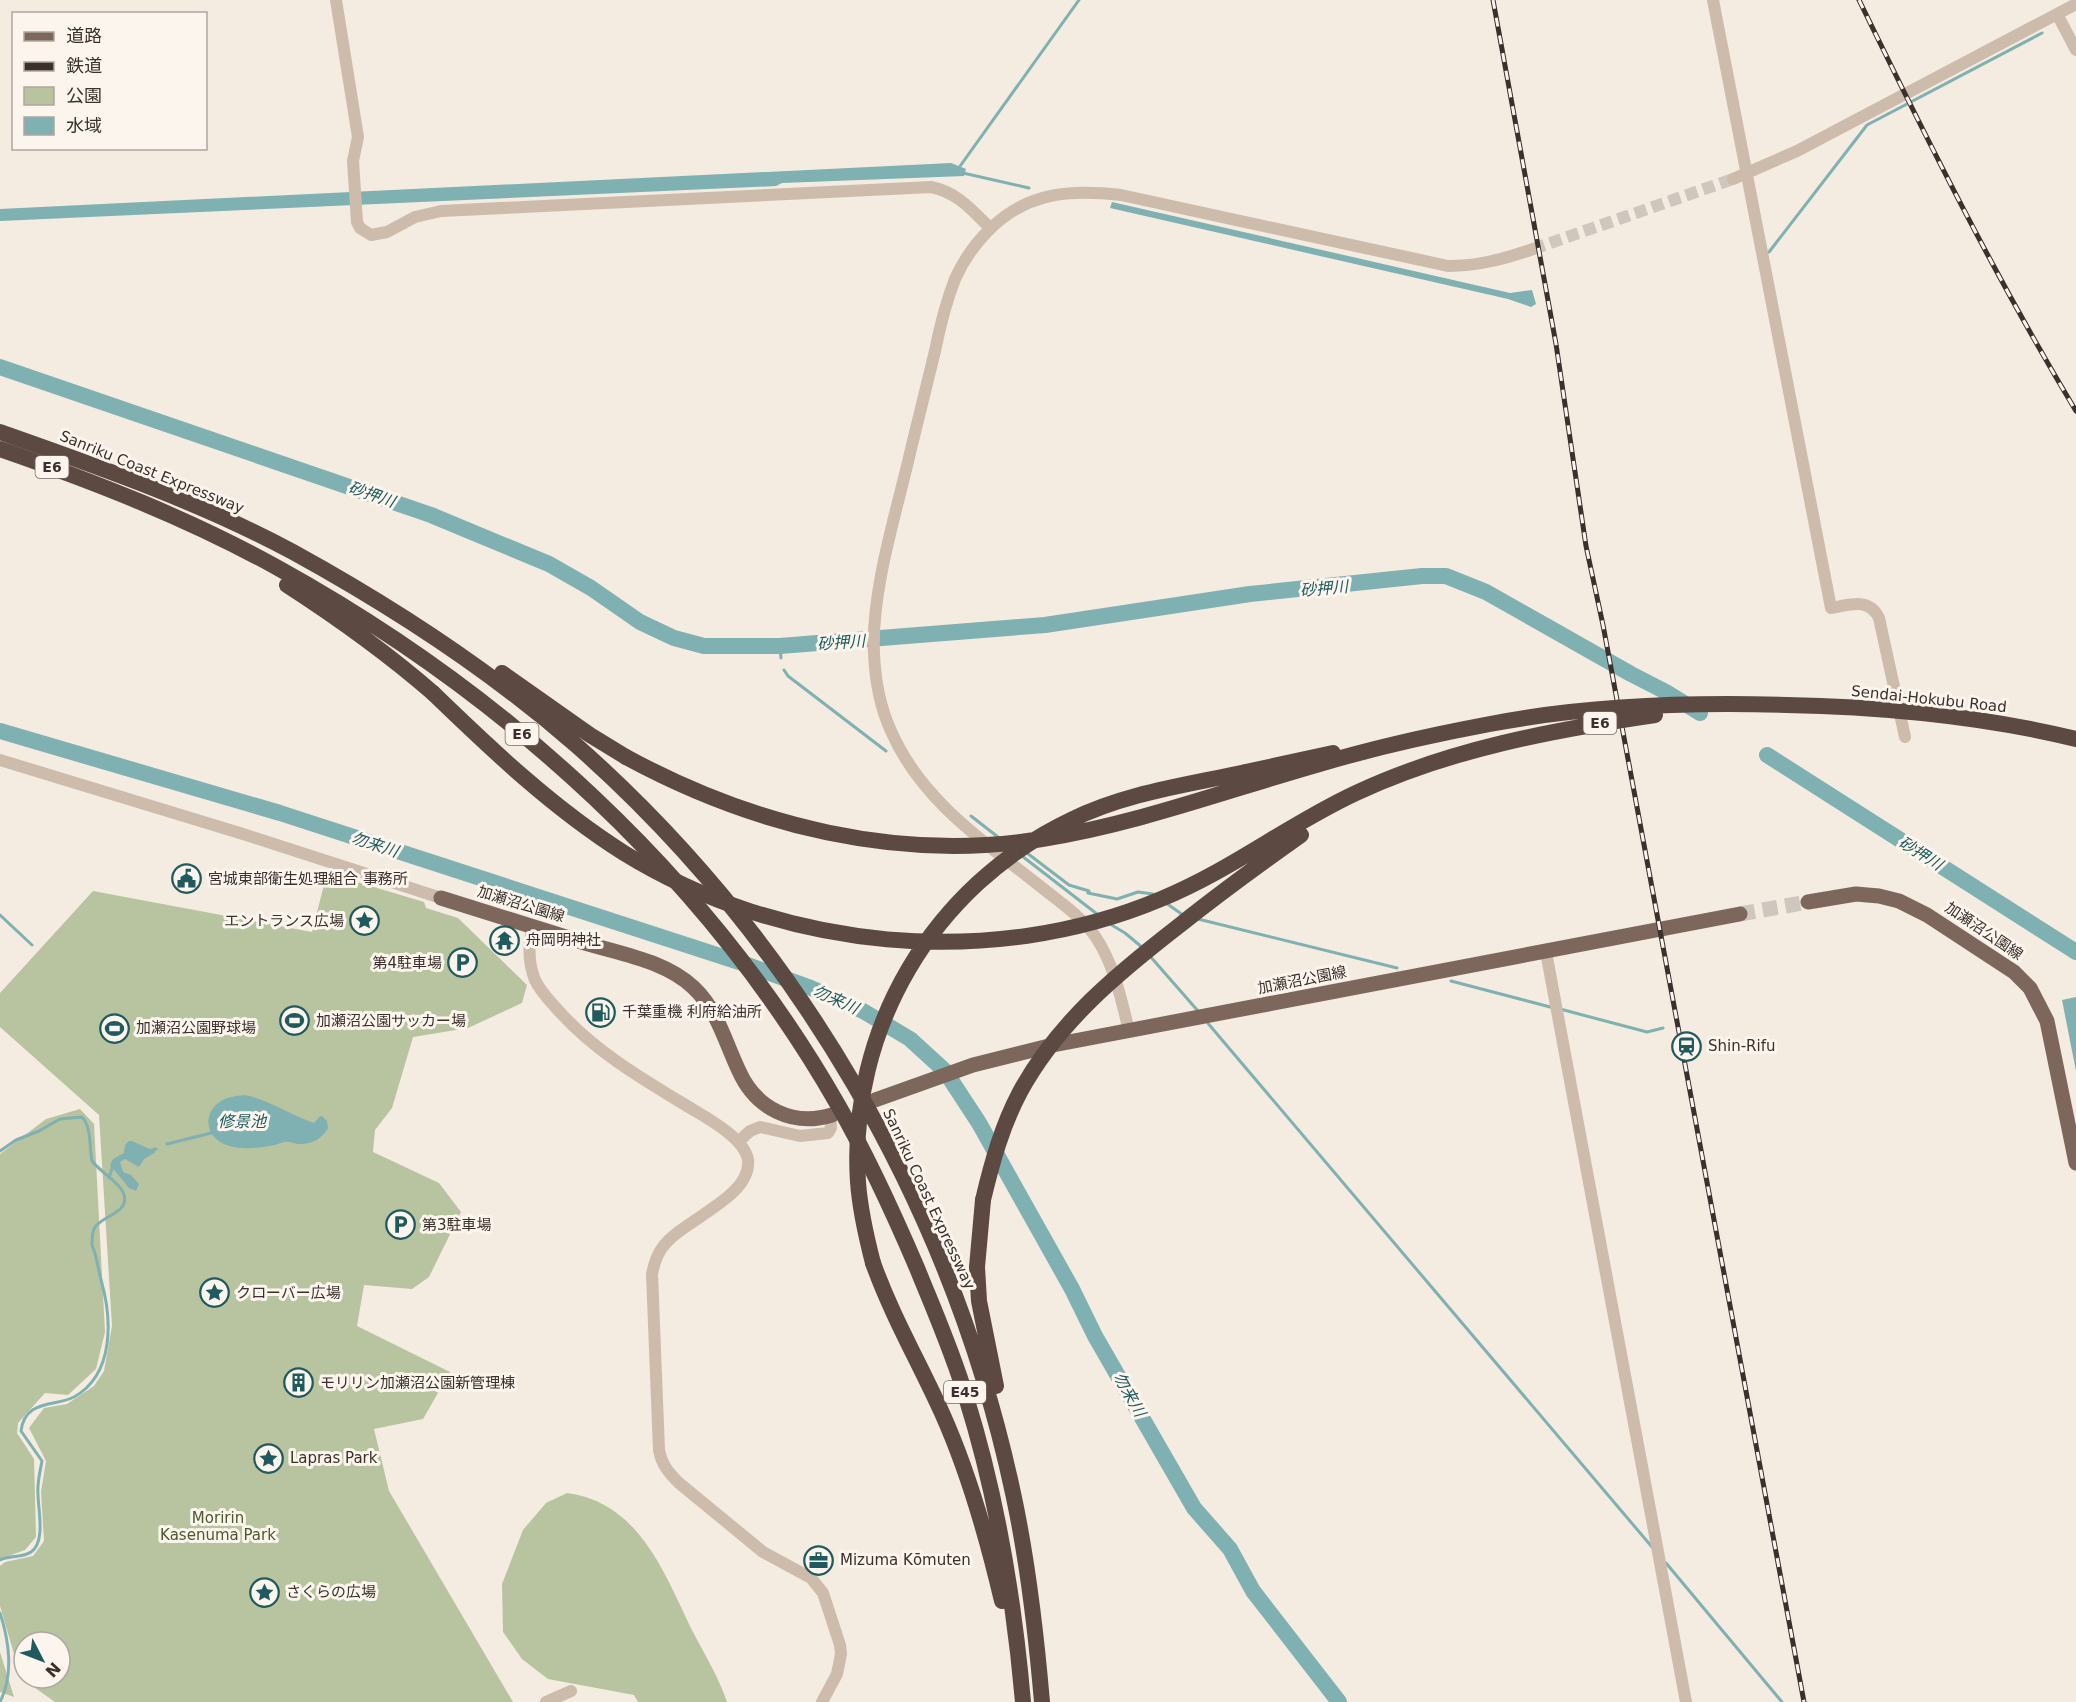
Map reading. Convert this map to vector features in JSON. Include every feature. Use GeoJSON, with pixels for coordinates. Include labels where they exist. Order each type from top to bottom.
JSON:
{"type":"FeatureCollection","features":[{"type":"Feature","properties":{"kind":"highway","name":"Sanriku Coast Expressway"},"geometry":{"type":"LineString","coordinates":[[0,432],[171,496],[289,550],[376,600],[455,652],[534,711],[610,777],[682,850],[747,927],[804,1004],[852,1079],[886,1142],[926,1227],[960,1310],[981,1368],[1012,1488],[1032,1602],[1042,1702]]}},
{"type":"Feature","properties":{"kind":"highway","name":"E6"},"geometry":{"type":"LineString","coordinates":[[0,449],[103,487],[226,541],[322,593],[419,655],[494,711],[614,817],[691,898],[789,1025],[833,1112]]}},
{"type":"Feature","properties":{"kind":"highway"},"geometry":{"type":"LineString","coordinates":[[103,487],[225,548],[360,633],[416,678],[540,792],[579,823],[625,853],[668,877],[717,899],[762,915],[813,928],[859,936],[954,941],[998,939],[1083,925],[1160,900],[1199,882],[1354,794],[1427,765]]}},
{"type":"Feature","properties":{"kind":"highway"},"geometry":{"type":"LineString","coordinates":[[289,550],[336,571],[426,622],[590,735],[662,776],[700,794],[785,823],[828,834],[873,841],[947,846],[1001,844],[1077,833],[1156,813],[1370,749],[1494,723]]}},
{"type":"Feature","properties":{"kind":"highway","name":"Sendai-Hokubu Road"},"geometry":{"type":"LineString","coordinates":[[1494,723],[1663,704],[1736,702],[1923,713],[2019,727],[2076,739]]}},
{"type":"Feature","properties":{"kind":"highway","name":"Sendai-Hokubu Road"},"geometry":{"type":"LineString","coordinates":[[1427,765],[1510,741],[1605,722],[1704,709],[1777,704]]}},
{"type":"Feature","properties":{"kind":"highway"},"geometry":{"type":"LineString","coordinates":[[1022,1702],[994,1566],[975,1501],[946,1422],[895,1318],[873,1263],[861,1209],[858,1158],[860,1111],[870,1062],[886,1015],[908,971],[941,922],[964,895],[1002,862],[1049,831],[1072,819],[1125,799],[1382,742],[1465,726],[1494,723]]}},
{"type":"Feature","properties":{"kind":"highway"},"geometry":{"type":"LineString","coordinates":[[1012,1488],[1004,1428],[979,1301],[977,1267],[983,1200],[992,1162],[1004,1126],[1020,1092],[1040,1060],[1088,1002],[1114,977],[1262,862],[1351,803],[1427,765]]}},
{"type":"Feature","properties":{"kind":"highway","name":"E45"},"geometry":{"type":"LineString","coordinates":[[833,1112],[867,1159],[901,1230],[935,1311],[966,1395],[982,1455],[1012,1596],[1022,1702]]}},
{"type":"Feature","properties":{"kind":"main road","name":"加瀬沼公園線"},"geometry":{"type":"LineString","coordinates":[[1808,902],[1856,894],[1899,901],[1927,915],[2014,972],[2030,988],[2047,1021],[2076,1163]]}},
{"type":"Feature","properties":{"kind":"main road","name":"加瀬沼公園線"},"geometry":{"type":"LineString","coordinates":[[441,898],[644,961],[680,977],[709,1005],[718,1020],[739,1072],[761,1102],[780,1114],[794,1118],[814,1119],[833,1112]]}},
{"type":"Feature","properties":{"kind":"main road","name":"加瀬沼公園線"},"geometry":{"type":"LineString","coordinates":[[875,1100],[963,1068],[1053,1045],[1740,914]]}},
{"type":"Feature","properties":{"kind":"street"},"geometry":{"type":"LineString","coordinates":[[336,0],[358,137],[353,161],[356,212],[360,228],[371,235],[387,232],[415,217],[441,210],[931,187],[956,196],[990,228]]}},
{"type":"Feature","properties":{"kind":"street"},"geometry":{"type":"LineString","coordinates":[[1713,0],[1739,177],[1831,608],[1857,604],[1868,605],[1875,610],[1879,618],[1905,737]]}},
{"type":"Feature","properties":{"kind":"street"},"geometry":{"type":"LineString","coordinates":[[1739,177],[1797,151],[2076,3]]}},
{"type":"Feature","properties":{"kind":"street"},"geometry":{"type":"LineString","coordinates":[[2057,14],[2076,50]]}},
{"type":"Feature","properties":{"kind":"street"},"geometry":{"type":"LineString","coordinates":[[1129,1031],[1119,989],[1106,954],[1094,934],[1071,910],[960,823],[927,790],[911,768],[890,730],[879,695],[874,653],[878,594],[945,307],[963,262],[974,245],[990,228],[1031,201],[1049,195],[1088,192],[1121,195],[1448,266],[1494,262],[1533,249]]}},
{"type":"Feature","properties":{"kind":"street"},"geometry":{"type":"LineString","coordinates":[[0,760],[441,898]]}},
{"type":"Feature","properties":{"kind":"street"},"geometry":{"type":"LineString","coordinates":[[533,926],[530,963],[543,993],[563,1016],[613,1060],[711,1120],[738,1142],[748,1161],[747,1172],[741,1185],[673,1236],[655,1260],[652,1274],[659,1450],[667,1471],[679,1483],[763,1552],[811,1578],[823,1593],[841,1654],[837,1674],[822,1702]]}},
{"type":"Feature","properties":{"kind":"street"},"geometry":{"type":"LineString","coordinates":[[1546,952],[1686,1702]]}},
{"type":"Feature","properties":{"kind":"street"},"geometry":{"type":"LineString","coordinates":[[738,1142],[750,1131],[760,1127],[801,1136],[828,1133],[833,1112]]}},
{"type":"Feature","properties":{"kind":"street"},"geometry":{"type":"LineString","coordinates":[[546,1702],[571,1691]]}},
{"type":"Feature","properties":{"kind":"green space","name":"Moririn Kasenuma Park"},"geometry":{"type":"Polygon","coordinates":[[[327,873],[424,902],[426,908],[458,918],[527,985],[522,1003],[468,1028],[413,1037],[392,1108],[375,1130],[373,1152],[439,1183],[461,1212],[429,1277],[412,1289],[364,1285],[357,1326],[450,1372],[423,1419],[374,1429],[389,1491],[513,1702],[55,1702],[38,1690],[72,1690],[72,1630],[12,1630],[12,1647],[0,1606],[0,1566],[5,1562],[33,1556],[44,1541],[41,1492],[46,1461],[29,1428],[44,1408],[67,1404],[94,1386],[104,1371],[112,1326],[99,1115],[0,1027],[0,993],[93,891],[312,932],[327,873]]]}},
{"type":"Feature","properties":{"kind":"green space"},"geometry":{"type":"Polygon","coordinates":[[[80,1109],[94,1124],[105,1332],[96,1369],[68,1395],[45,1393],[18,1423],[17,1433],[34,1459],[36,1537],[25,1550],[0,1559],[0,1154],[46,1119],[80,1109]]]}},
{"type":"Feature","properties":{"kind":"green space"},"geometry":{"type":"Polygon","coordinates":[[[567,1493],[592,1499],[613,1511],[631,1526],[646,1544],[660,1565],[716,1675],[727,1702],[638,1702],[634,1695],[548,1679],[522,1659],[503,1632],[502,1584],[523,1530],[546,1503],[567,1493]]]}},
{"type":"Feature","properties":{"kind":"green space"},"geometry":{"type":"Polygon","coordinates":[[[0,1652],[14,1697],[0,1692],[0,1652]]]}},
{"type":"Feature","properties":{"kind":"water"},"geometry":{"type":"Polygon","coordinates":[[[951,163],[966,169],[964,176],[0,221],[0,209],[951,163]]]}},
{"type":"Feature","properties":{"kind":"water"},"geometry":{"type":"Polygon","coordinates":[[[1112,202],[1510,293],[1532,290],[1536,304],[1531,307],[1508,299],[1110,208],[1112,202]]]}},
{"type":"Feature","properties":{"kind":"water"},"geometry":{"type":"Polygon","coordinates":[[[2076,997],[2076,1071],[2062,1000],[2076,997]]]}},
{"type":"Feature","properties":{"kind":"water","name":"修景池"},"geometry":{"type":"Polygon","coordinates":[[[245,1095],[263,1100],[314,1123],[322,1116],[327,1121],[328,1128],[319,1138],[307,1143],[285,1142],[250,1148],[236,1148],[224,1144],[210,1131],[210,1113],[221,1101],[245,1095]]]}},
{"type":"Feature","properties":{"kind":"water"},"geometry":{"type":"Polygon","coordinates":[[[129,1141],[156,1152],[144,1159],[139,1167],[125,1159],[120,1162],[123,1172],[131,1175],[139,1184],[136,1191],[129,1188],[110,1165],[113,1159],[124,1153],[125,1145],[129,1141]]]}},
{"type":"Feature","properties":{"kind":"waterway"},"geometry":{"type":"LineString","coordinates":[[958,169],[1079,0]]}},
{"type":"Feature","properties":{"kind":"waterway"},"geometry":{"type":"LineString","coordinates":[[1769,252],[1867,125],[2042,33]]}},
{"type":"Feature","properties":{"kind":"waterway"},"geometry":{"type":"LineString","coordinates":[[963,173],[1029,188]]}},
{"type":"Feature","properties":{"kind":"waterway","name":"砂押川"},"geometry":{"type":"LineString","coordinates":[[0,367],[431,515],[549,564],[591,588],[640,622],[674,638],[704,646],[780,646],[1045,625],[1250,594],[1422,576],[1446,576],[1486,592],[1700,713]]}},
{"type":"Feature","properties":{"kind":"waterway"},"geometry":{"type":"LineString","coordinates":[[780,646],[781,658]]}},
{"type":"Feature","properties":{"kind":"waterway"},"geometry":{"type":"LineString","coordinates":[[784,670],[788,676],[886,751]]}},
{"type":"Feature","properties":{"kind":"waterway","name":"勿来川"},"geometry":{"type":"LineString","coordinates":[[0,731],[280,813],[745,964],[811,988],[863,1011],[910,1039],[945,1071],[979,1123],[1072,1289],[1095,1336],[1194,1508],[1230,1549],[1253,1591],[1339,1702]]}},
{"type":"Feature","properties":{"kind":"waterway","name":"砂押川"},"geometry":{"type":"LineString","coordinates":[[1767,755],[2076,952]]}},
{"type":"Feature","properties":{"kind":"waterway"},"geometry":{"type":"LineString","coordinates":[[971,816],[998,837]]}},
{"type":"Feature","properties":{"kind":"waterway"},"geometry":{"type":"LineString","coordinates":[[1027,853],[1069,885],[1089,891],[1088,893],[1117,899],[1138,892],[1153,894]]}},
{"type":"Feature","properties":{"kind":"waterway"},"geometry":{"type":"LineString","coordinates":[[1022,856],[1097,914]]}},
{"type":"Feature","properties":{"kind":"waterway"},"geometry":{"type":"LineString","coordinates":[[1166,903],[1183,915]]}},
{"type":"Feature","properties":{"kind":"waterway"},"geometry":{"type":"LineString","coordinates":[[0,915],[32,945]]}},
{"type":"Feature","properties":{"kind":"waterway"},"geometry":{"type":"LineString","coordinates":[[1198,919],[1397,968]]}},
{"type":"Feature","properties":{"kind":"waterway"},"geometry":{"type":"LineString","coordinates":[[1110,924],[1143,948]]}},
{"type":"Feature","properties":{"kind":"waterway"},"geometry":{"type":"LineString","coordinates":[[1149,955],[1198,1011]]}},
{"type":"Feature","properties":{"kind":"waterway"},"geometry":{"type":"LineString","coordinates":[[1451,981],[1554,1008]]}},
{"type":"Feature","properties":{"kind":"waterway"},"geometry":{"type":"LineString","coordinates":[[1560,1009],[1647,1032],[1663,1028]]}},
{"type":"Feature","properties":{"kind":"waterway"},"geometry":{"type":"LineString","coordinates":[[1206,1021],[1652,1547]]}},
{"type":"Feature","properties":{"kind":"waterway"},"geometry":{"type":"LineString","coordinates":[[0,1151],[16,1140],[60,1119],[82,1117],[89,1132],[92,1161],[119,1186],[125,1201],[119,1210],[95,1227],[92,1236],[107,1311],[107,1344],[103,1360],[97,1374],[87,1387],[74,1397],[35,1409],[24,1421],[21,1431],[42,1461],[38,1486],[40,1533],[36,1547],[31,1552],[0,1560]]}},
{"type":"Feature","properties":{"kind":"waterway"},"geometry":{"type":"LineString","coordinates":[[167,1144],[215,1132]]}},
{"type":"Feature","properties":{"kind":"waterway"},"geometry":{"type":"LineString","coordinates":[[148,1151],[156,1149]]}},
{"type":"Feature","properties":{"kind":"waterway"},"geometry":{"type":"LineString","coordinates":[[109,1178],[113,1165]]}},
{"type":"Feature","properties":{"kind":"waterway"},"geometry":{"type":"LineString","coordinates":[[1666,1563],[1782,1702]]}},
{"type":"Feature","properties":{"kind":"waterway"},"geometry":{"type":"LineString","coordinates":[[0,1613],[9,1658],[7,1681],[0,1702]]}},
{"type":"Feature","properties":{"kind":"tunnel"},"geometry":{"type":"LineString","coordinates":[[1533,249],[1733,179]]}},
{"type":"Feature","properties":{"kind":"tunnel"},"geometry":{"type":"LineString","coordinates":[[1740,914],[1808,902]]}},
{"type":"Feature","properties":{"kind":"railway"},"geometry":{"type":"LineString","coordinates":[[1493,0],[1556,344],[1586,546],[1603,625],[1804,1702]]}},
{"type":"Feature","properties":{"kind":"railway"},"geometry":{"type":"LineString","coordinates":[[1859,0],[1963,208],[2046,361],[2076,411]]}},
{"type":"Feature","properties":{"kind":"place","name":"宮城東部衛生処理組合 事務所"},"geometry":{"type":"Point","coordinates":[187,879]}},
{"type":"Feature","properties":{"kind":"place","name":"エントランス広場"},"geometry":{"type":"Point","coordinates":[365,921]}},
{"type":"Feature","properties":{"kind":"place","name":"舟岡明神社"},"geometry":{"type":"Point","coordinates":[505,940]}},
{"type":"Feature","properties":{"kind":"place","name":"第4駐車場"},"geometry":{"type":"Point","coordinates":[463,963]}},
{"type":"Feature","properties":{"kind":"place","name":"千葉重機 利府給油所"},"geometry":{"type":"Point","coordinates":[601,1012]}},
{"type":"Feature","properties":{"kind":"place","name":"加瀬沼公園サッカー場"},"geometry":{"type":"Point","coordinates":[295,1021]}},
{"type":"Feature","properties":{"kind":"place","name":"加瀬沼公園野球場"},"geometry":{"type":"Point","coordinates":[115,1028]}},
{"type":"Feature","properties":{"kind":"place","name":"Shin-Rifu"},"geometry":{"type":"Point","coordinates":[1687,1046]}},
{"type":"Feature","properties":{"kind":"place","name":"第3駐車場"},"geometry":{"type":"Point","coordinates":[401,1225]}},
{"type":"Feature","properties":{"kind":"place","name":"クローバー広場"},"geometry":{"type":"Point","coordinates":[215,1293]}},
{"type":"Feature","properties":{"kind":"place","name":"モリリン加瀬沼公園新管理棟"},"geometry":{"type":"Point","coordinates":[299,1383]}},
{"type":"Feature","properties":{"kind":"place","name":"Lapras Park"},"geometry":{"type":"Point","coordinates":[269,1458]}},
{"type":"Feature","properties":{"kind":"place","name":"Mizuma Kōmuten"},"geometry":{"type":"Point","coordinates":[819,1560]}},
{"type":"Feature","properties":{"kind":"place","name":"さくらの広場"},"geometry":{"type":"Point","coordinates":[265,1592]}}]}
